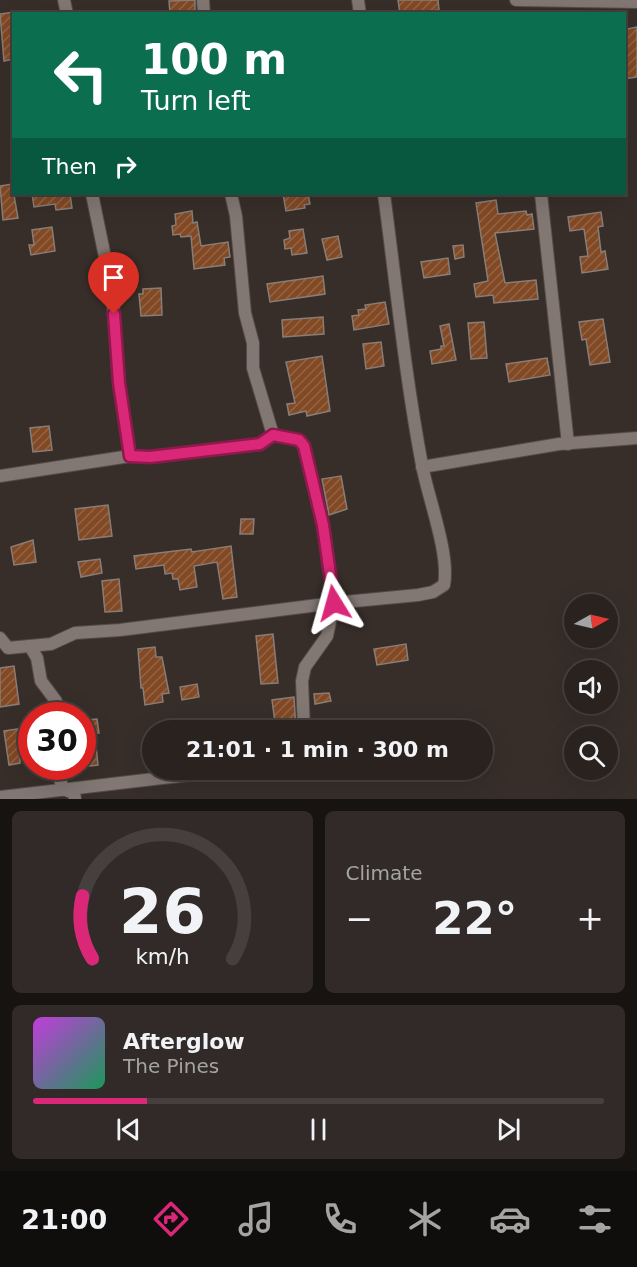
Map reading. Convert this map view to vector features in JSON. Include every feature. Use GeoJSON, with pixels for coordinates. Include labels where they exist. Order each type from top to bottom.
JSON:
{"type":"FeatureCollection","features":[{"type":"Feature","properties":{"kind":"street"},"geometry":{"type":"LineString","coordinates":[[516,0],[637,2]]}},
{"type":"Feature","properties":{"kind":"street"},"geometry":{"type":"LineString","coordinates":[[92,195],[112,291],[119,383],[130,456]]}},
{"type":"Feature","properties":{"kind":"street"},"geometry":{"type":"LineString","coordinates":[[231,195],[236,216],[245,313],[253,343],[253,368],[273,435]]}},
{"type":"Feature","properties":{"kind":"street"},"geometry":{"type":"LineString","coordinates":[[0,638],[8,648],[51,644],[75,633],[120,630],[334,603],[418,595],[433,592],[444,585],[443,561],[422,467],[403,352],[384,195]]}},
{"type":"Feature","properties":{"kind":"street"},"geometry":{"type":"LineString","coordinates":[[541,195],[568,444]]}},
{"type":"Feature","properties":{"kind":"street"},"geometry":{"type":"LineString","coordinates":[[0,476],[130,456],[150,457],[260,444],[273,435],[292,437],[304,446],[323,525],[334,603],[327,636],[305,667],[302,681],[304,720]]}},
{"type":"Feature","properties":{"kind":"street"},"geometry":{"type":"LineString","coordinates":[[422,467],[568,444],[637,438]]}},
{"type":"Feature","properties":{"kind":"street"},"geometry":{"type":"LineString","coordinates":[[30,646],[37,657],[41,681],[56,702]]}},
{"type":"Feature","properties":{"kind":"street"},"geometry":{"type":"LineString","coordinates":[[61,780],[63,789]]}},
{"type":"Feature","properties":{"kind":"street"},"geometry":{"type":"LineString","coordinates":[[0,797],[143,780]]}},
{"type":"Feature","properties":{"kind":"street"},"geometry":{"type":"LineString","coordinates":[[63,789],[74,793],[75,799]]}},
{"type":"Feature","properties":{"kind":"building"},"geometry":{"type":"Polygon","coordinates":[[[195,0],[195,10],[170,12],[169,1],[195,0]]]}},
{"type":"Feature","properties":{"kind":"building"},"geometry":{"type":"Polygon","coordinates":[[[398,0],[438,0],[439,10],[400,12],[398,0]]]}},
{"type":"Feature","properties":{"kind":"building"},"geometry":{"type":"Polygon","coordinates":[[[12,12],[12,59],[4,61],[0,14],[12,12]]]}},
{"type":"Feature","properties":{"kind":"building"},"geometry":{"type":"Polygon","coordinates":[[[637,27],[637,77],[626,79],[626,32],[627,29],[637,27]]]}},
{"type":"Feature","properties":{"kind":"building"},"geometry":{"type":"Polygon","coordinates":[[[12,184],[12,195],[14,195],[18,218],[3,220],[0,186],[12,184]]]}},
{"type":"Feature","properties":{"kind":"building"},"geometry":{"type":"Polygon","coordinates":[[[32,195],[70,195],[72,208],[56,210],[55,204],[34,207],[32,195]]]}},
{"type":"Feature","properties":{"kind":"building"},"geometry":{"type":"Polygon","coordinates":[[[283,195],[308,195],[310,204],[304,205],[305,208],[286,211],[283,195]]]}},
{"type":"Feature","properties":{"kind":"building"},"geometry":{"type":"Polygon","coordinates":[[[496,200],[498,214],[526,211],[527,215],[532,214],[534,229],[495,233],[505,283],[536,280],[538,299],[494,303],[493,295],[476,297],[474,284],[488,281],[476,203],[496,200]]]}},
{"type":"Feature","properties":{"kind":"building"},"geometry":{"type":"Polygon","coordinates":[[[192,211],[193,223],[197,222],[201,246],[228,242],[230,257],[224,258],[225,265],[194,269],[191,236],[173,235],[172,226],[176,225],[175,214],[192,211]]]}},
{"type":"Feature","properties":{"kind":"building"},"geometry":{"type":"Polygon","coordinates":[[[601,212],[603,226],[598,227],[601,252],[605,251],[608,269],[582,273],[580,257],[588,256],[584,229],[570,231],[568,217],[601,212]]]}},
{"type":"Feature","properties":{"kind":"building"},"geometry":{"type":"Polygon","coordinates":[[[52,227],[55,251],[31,255],[29,245],[34,245],[32,230],[52,227]]]}},
{"type":"Feature","properties":{"kind":"building"},"geometry":{"type":"Polygon","coordinates":[[[303,229],[307,253],[292,255],[291,248],[285,249],[284,240],[290,238],[289,231],[303,229]]]}},
{"type":"Feature","properties":{"kind":"building"},"geometry":{"type":"Polygon","coordinates":[[[338,236],[342,257],[327,260],[322,239],[338,236]]]}},
{"type":"Feature","properties":{"kind":"building"},"geometry":{"type":"Polygon","coordinates":[[[463,245],[464,257],[455,259],[453,246],[463,245]]]}},
{"type":"Feature","properties":{"kind":"building"},"geometry":{"type":"Polygon","coordinates":[[[448,258],[450,274],[424,278],[421,262],[448,258]]]}},
{"type":"Feature","properties":{"kind":"building"},"geometry":{"type":"Polygon","coordinates":[[[323,276],[325,294],[270,302],[267,284],[323,276]]]}},
{"type":"Feature","properties":{"kind":"building"},"geometry":{"type":"Polygon","coordinates":[[[161,288],[162,315],[141,316],[139,294],[143,294],[143,289],[161,288]]]}},
{"type":"Feature","properties":{"kind":"building"},"geometry":{"type":"Polygon","coordinates":[[[385,302],[389,324],[354,330],[352,316],[359,315],[358,310],[366,309],[365,305],[385,302]]]}},
{"type":"Feature","properties":{"kind":"building"},"geometry":{"type":"Polygon","coordinates":[[[323,317],[324,334],[283,337],[282,320],[323,317]]]}},
{"type":"Feature","properties":{"kind":"building"},"geometry":{"type":"Polygon","coordinates":[[[603,319],[610,362],[590,365],[586,339],[582,340],[579,322],[603,319]]]}},
{"type":"Feature","properties":{"kind":"building"},"geometry":{"type":"Polygon","coordinates":[[[484,322],[487,358],[471,359],[468,323],[484,322]]]}},
{"type":"Feature","properties":{"kind":"building"},"geometry":{"type":"Polygon","coordinates":[[[449,324],[456,360],[432,364],[430,351],[441,349],[441,346],[444,346],[440,326],[449,324]]]}},
{"type":"Feature","properties":{"kind":"building"},"geometry":{"type":"Polygon","coordinates":[[[381,342],[384,366],[366,369],[363,344],[381,342]]]}},
{"type":"Feature","properties":{"kind":"building"},"geometry":{"type":"Polygon","coordinates":[[[322,356],[330,411],[307,416],[306,411],[289,415],[287,404],[295,403],[286,362],[322,356]]]}},
{"type":"Feature","properties":{"kind":"building"},"geometry":{"type":"Polygon","coordinates":[[[547,358],[550,375],[509,382],[506,364],[547,358]]]}},
{"type":"Feature","properties":{"kind":"building"},"geometry":{"type":"Polygon","coordinates":[[[49,426],[52,450],[33,452],[30,428],[49,426]]]}},
{"type":"Feature","properties":{"kind":"building"},"geometry":{"type":"Polygon","coordinates":[[[341,476],[347,509],[329,515],[322,479],[341,476]]]}},
{"type":"Feature","properties":{"kind":"building"},"geometry":{"type":"Polygon","coordinates":[[[108,505],[112,536],[79,540],[75,509],[108,505]]]}},
{"type":"Feature","properties":{"kind":"building"},"geometry":{"type":"Polygon","coordinates":[[[241,519],[254,519],[253,534],[240,534],[241,519]]]}},
{"type":"Feature","properties":{"kind":"building"},"geometry":{"type":"Polygon","coordinates":[[[33,540],[36,562],[14,565],[11,547],[33,540]]]}},
{"type":"Feature","properties":{"kind":"building"},"geometry":{"type":"Polygon","coordinates":[[[231,546],[237,597],[223,599],[217,562],[194,566],[197,587],[180,590],[178,579],[173,579],[172,573],[165,574],[164,565],[136,569],[134,556],[191,549],[192,552],[231,546]]]}},
{"type":"Feature","properties":{"kind":"building"},"geometry":{"type":"Polygon","coordinates":[[[100,559],[102,573],[81,577],[78,562],[100,559]]]}},
{"type":"Feature","properties":{"kind":"building"},"geometry":{"type":"Polygon","coordinates":[[[119,579],[122,611],[105,612],[102,581],[119,579]]]}},
{"type":"Feature","properties":{"kind":"building"},"geometry":{"type":"Polygon","coordinates":[[[273,634],[278,683],[261,684],[256,636],[273,634]]]}},
{"type":"Feature","properties":{"kind":"building"},"geometry":{"type":"Polygon","coordinates":[[[406,644],[408,660],[377,665],[374,649],[406,644]]]}},
{"type":"Feature","properties":{"kind":"building"},"geometry":{"type":"Polygon","coordinates":[[[155,647],[156,657],[162,657],[169,693],[162,694],[163,702],[145,705],[143,688],[141,688],[138,649],[155,647]]]}},
{"type":"Feature","properties":{"kind":"building"},"geometry":{"type":"Polygon","coordinates":[[[14,666],[18,704],[0,707],[0,668],[14,666]]]}},
{"type":"Feature","properties":{"kind":"building"},"geometry":{"type":"Polygon","coordinates":[[[197,684],[199,697],[182,700],[180,687],[197,684]]]}},
{"type":"Feature","properties":{"kind":"building"},"geometry":{"type":"Polygon","coordinates":[[[329,693],[331,701],[315,704],[314,694],[329,693]]]}},
{"type":"Feature","properties":{"kind":"building"},"geometry":{"type":"Polygon","coordinates":[[[294,697],[295,720],[275,720],[272,700],[294,697]]]}},
{"type":"Feature","properties":{"kind":"building"},"geometry":{"type":"Polygon","coordinates":[[[96,719],[99,733],[96,734],[96,719]]]}},
{"type":"Feature","properties":{"kind":"building"},"geometry":{"type":"Polygon","coordinates":[[[18,729],[18,763],[9,765],[4,731],[18,729]]]}},
{"type":"Feature","properties":{"kind":"route"},"geometry":{"type":"LineString","coordinates":[[114,314],[119,383],[130,456],[150,457],[210,448],[260,444],[273,435],[299,440],[304,446],[323,525],[334,603]]}}]}
